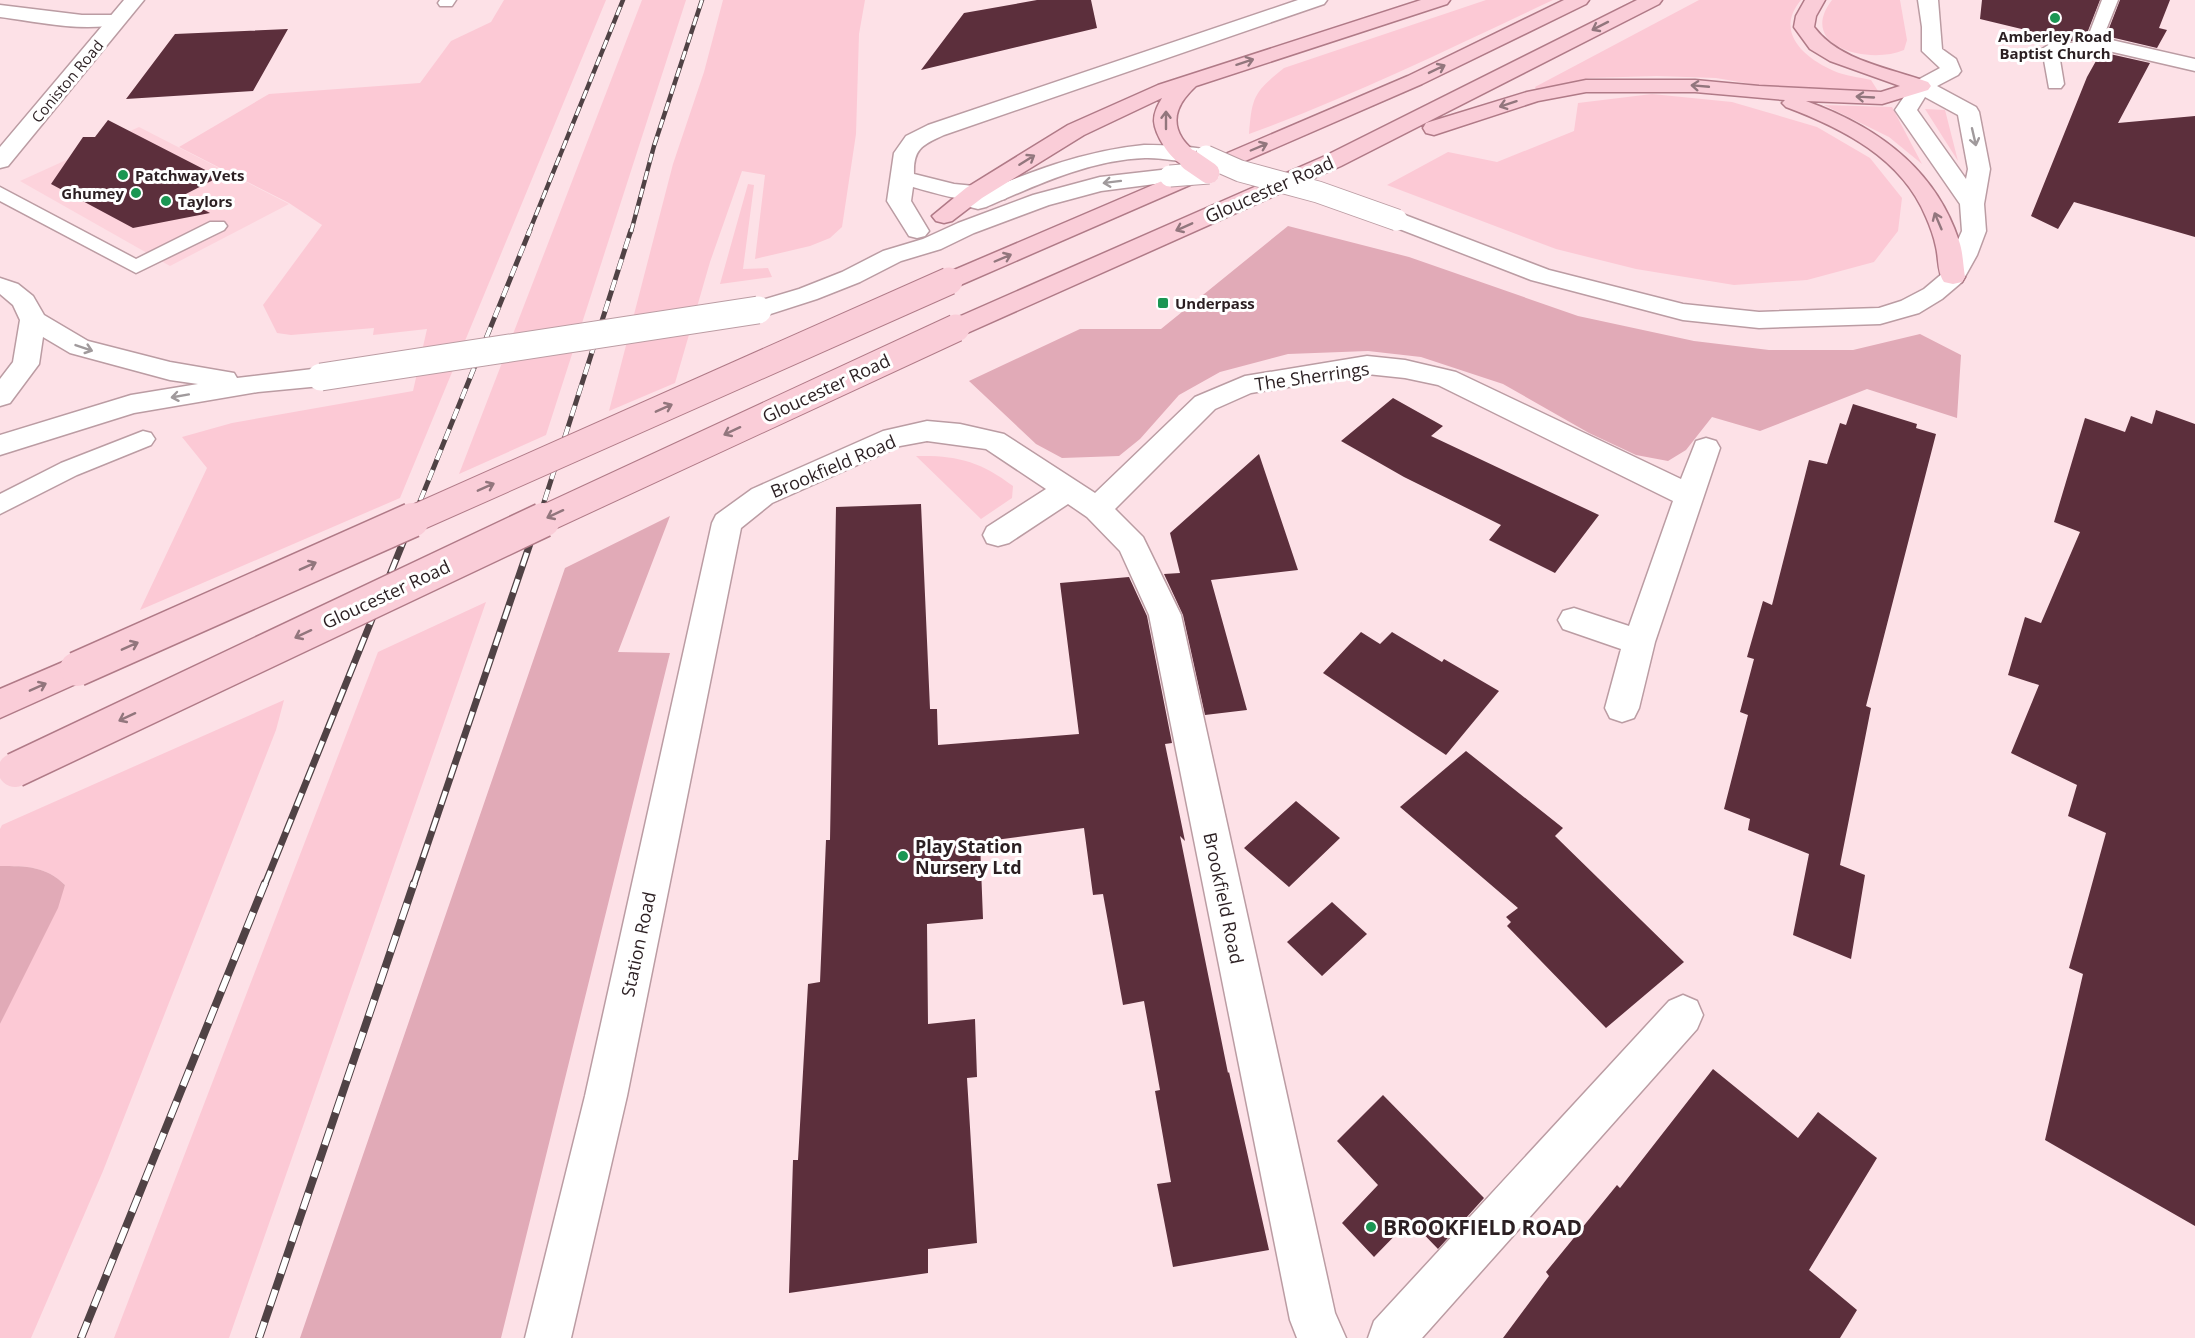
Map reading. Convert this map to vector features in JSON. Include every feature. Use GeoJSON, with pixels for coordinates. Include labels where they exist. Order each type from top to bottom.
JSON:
{"type":"FeatureCollection","features":[{"type":"Feature","properties":{"kind":"main road"},"geometry":{"type":"LineString","coordinates":[[985,194],[1076,130],[1190,80],[1440,0]]}},
{"type":"Feature","properties":{"kind":"main road"},"geometry":{"type":"LineString","coordinates":[[0,704],[949,281],[1415,80],[1579,0]]}},
{"type":"Feature","properties":{"kind":"main road","name":"Gloucester Road"},"geometry":{"type":"LineString","coordinates":[[8,773],[690,450],[956,328],[1333,161],[1652,0]]}},
{"type":"Feature","properties":{"kind":"main road"},"geometry":{"type":"LineString","coordinates":[[1815,0],[1806,16],[1804,27],[1817,45],[1837,57],[1921,86]]}},
{"type":"Feature","properties":{"kind":"main road"},"geometry":{"type":"LineString","coordinates":[[1190,80],[1172,96],[1164,115],[1166,132],[1196,160]]}},
{"type":"Feature","properties":{"kind":"main road"},"geometry":{"type":"LineString","coordinates":[[1333,161],[1534,96],[1586,86],[1695,86],[1759,92],[1882,98],[1921,86]]}},
{"type":"Feature","properties":{"kind":"main road"},"geometry":{"type":"LineString","coordinates":[[1759,92],[1820,112],[1866,135],[1903,164],[1926,191],[1947,241],[1953,277]]}},
{"type":"Feature","properties":{"kind":"street","name":"Coniston Road"},"geometry":{"type":"LineString","coordinates":[[0,161],[134,0]]}},
{"type":"Feature","properties":{"kind":"street"},"geometry":{"type":"LineString","coordinates":[[917,231],[900,201],[905,153],[914,141],[936,130],[1317,0]]}},
{"type":"Feature","properties":{"kind":"street"},"geometry":{"type":"LineString","coordinates":[[1928,0],[1932,27],[1932,51],[1949,63],[1951,71],[1921,86],[1906,110],[1972,204]]}},
{"type":"Feature","properties":{"kind":"street"},"geometry":{"type":"LineString","coordinates":[[0,11],[82,21],[117,20]]}},
{"type":"Feature","properties":{"kind":"street"},"geometry":{"type":"LineString","coordinates":[[2094,42],[2195,65]]}},
{"type":"Feature","properties":{"kind":"street"},"geometry":{"type":"LineString","coordinates":[[892,256],[917,231],[985,194],[1077,162],[1108,154],[1143,151],[1196,160],[1318,192],[1540,275],[1683,312],[1759,320],[1880,316],[1910,307],[1933,294],[1953,277],[1974,231],[1972,204],[1979,169],[1968,112],[1921,86]]}},
{"type":"Feature","properties":{"kind":"street"},"geometry":{"type":"LineString","coordinates":[[0,446],[131,404],[258,382],[321,377],[758,310],[808,294],[851,277],[892,256],[932,244],[966,228],[1041,200],[1100,184],[1170,176],[1196,160]]}},
{"type":"Feature","properties":{"kind":"street"},"geometry":{"type":"LineString","coordinates":[[903,178],[954,191],[985,194]]}},
{"type":"Feature","properties":{"kind":"street"},"geometry":{"type":"LineString","coordinates":[[0,286],[9,289],[24,302],[33,320],[79,347],[170,371],[258,382]]}},
{"type":"Feature","properties":{"kind":"street"},"geometry":{"type":"LineString","coordinates":[[0,397],[26,364],[33,320]]}},
{"type":"Feature","properties":{"kind":"street","name":"The Sherrings"},"geometry":{"type":"LineString","coordinates":[[1097,509],[1205,404],[1245,385],[1366,365],[1405,369],[1446,378],[1689,496]]}},
{"type":"Feature","properties":{"kind":"street","name":"Brookfield Road"},"geometry":{"type":"LineString","coordinates":[[720,549],[727,523],[762,496],[893,438],[927,431],[960,434],[994,441],[1097,509],[1132,545],[1164,615],[1313,1320],[1323,1338]]}},
{"type":"Feature","properties":{"kind":"street"},"geometry":{"type":"LineString","coordinates":[[1622,708],[1640,642],[1706,448]]}},
{"type":"Feature","properties":{"kind":"street"},"geometry":{"type":"LineString","coordinates":[[998,535],[1067,490]]}},
{"type":"Feature","properties":{"kind":"street","name":"Station Road"},"geometry":{"type":"LineString","coordinates":[[548,1338],[606,1096],[720,549]]}},
{"type":"Feature","properties":{"kind":"street"},"geometry":{"type":"LineString","coordinates":[[1574,620],[1640,642]]}},
{"type":"Feature","properties":{"kind":"street"},"geometry":{"type":"LineString","coordinates":[[1391,1338],[1683,1016]]}},
{"type":"Feature","properties":{"kind":"lane"},"geometry":{"type":"LineString","coordinates":[[2055,84],[2050,49],[2092,47],[2110,0]]}},
{"type":"Feature","properties":{"kind":"lane"},"geometry":{"type":"LineString","coordinates":[[0,194],[136,267],[217,226]]}},
{"type":"Feature","properties":{"kind":"lane"},"geometry":{"type":"LineString","coordinates":[[0,506],[69,469],[143,439]]}},
{"type":"Feature","properties":{"kind":"shaded area"},"geometry":{"type":"Polygon","coordinates":[[[504,0],[606,0],[400,498],[140,610],[207,468],[182,437],[232,423],[413,391],[427,329],[373,335],[374,328],[291,335],[277,333],[263,305],[322,225],[289,203],[179,147],[269,94],[420,83],[451,41],[491,22],[504,0]]]}},
{"type":"Feature","properties":{"kind":"shaded area"},"geometry":{"type":"Polygon","coordinates":[[[642,0],[686,0],[546,435],[459,474],[642,0]]]}},
{"type":"Feature","properties":{"kind":"shaded area"},"geometry":{"type":"Polygon","coordinates":[[[723,0],[865,0],[859,34],[856,134],[842,227],[830,238],[810,246],[755,259],[765,175],[742,171],[710,262],[675,383],[609,411],[673,164],[704,72],[723,0]]]}},
{"type":"Feature","properties":{"kind":"shaded area"},"geometry":{"type":"Polygon","coordinates":[[[1486,0],[1553,0],[1365,87],[1249,134],[1256,96],[1266,83],[1284,68],[1486,0]]]}},
{"type":"Feature","properties":{"kind":"shaded area"},"geometry":{"type":"Polygon","coordinates":[[[1699,0],[1801,0],[1793,12],[1791,23],[1796,43],[1812,59],[1823,66],[1847,75],[1871,80],[1878,91],[1774,88],[1716,78],[1657,76],[1589,78],[1537,91],[1535,87],[1699,0]]]}},
{"type":"Feature","properties":{"kind":"shaded area"},"geometry":{"type":"Polygon","coordinates":[[[1832,0],[1900,0],[1907,40],[1904,50],[1873,55],[1841,48],[1830,40],[1823,30],[1823,16],[1832,0]]]}},
{"type":"Feature","properties":{"kind":"shaded area"},"geometry":{"type":"Polygon","coordinates":[[[1652,94],[1732,102],[1817,127],[1870,158],[1902,198],[1898,231],[1874,262],[1807,280],[1734,285],[1636,269],[1556,249],[1387,185],[1448,152],[1497,162],[1574,131],[1578,103],[1652,94]]]}},
{"type":"Feature","properties":{"kind":"shaded area"},"geometry":{"type":"Polygon","coordinates":[[[1824,105],[1892,107],[1922,164],[1889,137],[1824,105]]]}},
{"type":"Feature","properties":{"kind":"shaded area"},"geometry":{"type":"Polygon","coordinates":[[[1925,109],[1945,110],[1958,161],[1925,109]]]}},
{"type":"Feature","properties":{"kind":"shaded area"},"geometry":{"type":"Polygon","coordinates":[[[139,127],[289,204],[170,266],[20,181],[139,127]]]}},
{"type":"Feature","properties":{"kind":"shaded area"},"geometry":{"type":"Polygon","coordinates":[[[748,184],[754,185],[743,269],[768,268],[772,277],[720,284],[748,184]]]}},
{"type":"Feature","properties":{"kind":"shaded area"},"geometry":{"type":"Polygon","coordinates":[[[1288,226],[1409,257],[1578,316],[1694,341],[1769,350],[1853,350],[1920,334],[1961,355],[1957,418],[1867,389],[1760,431],[1712,417],[1686,450],[1668,461],[1636,455],[1589,433],[1503,384],[1421,357],[1368,351],[1288,354],[1220,372],[1179,395],[1140,439],[1119,456],[1062,458],[1036,444],[969,381],[1080,329],[1161,329],[1288,226]]]}},
{"type":"Feature","properties":{"kind":"shaded area"},"geometry":{"type":"Polygon","coordinates":[[[916,456],[956,458],[978,465],[1013,486],[1012,498],[981,519],[916,456]]]}},
{"type":"Feature","properties":{"kind":"shaded area"},"geometry":{"type":"Polygon","coordinates":[[[670,516],[618,652],[670,653],[501,1338],[300,1338],[565,568],[670,516]]]}},
{"type":"Feature","properties":{"kind":"shaded area"},"geometry":{"type":"Polygon","coordinates":[[[486,602],[229,1338],[114,1338],[378,652],[486,602]]]}},
{"type":"Feature","properties":{"kind":"shaded area"},"geometry":{"type":"Polygon","coordinates":[[[284,700],[276,730],[103,1171],[31,1338],[0,1338],[0,1024],[65,885],[50,874],[35,868],[0,866],[0,829],[2,825],[284,700]]]}},
{"type":"Feature","properties":{"kind":"shaded area"},"geometry":{"type":"Polygon","coordinates":[[[0,866],[35,868],[50,874],[65,885],[58,908],[0,1024],[0,866]]]}},
{"type":"Feature","properties":{"kind":"building"},"geometry":{"type":"Polygon","coordinates":[[[1037,0],[1091,0],[1097,28],[921,70],[964,13],[1037,0]]]}},
{"type":"Feature","properties":{"kind":"building","name":"Amberley Road Baptist Church"},"geometry":{"type":"Polygon","coordinates":[[[1982,0],[2100,0],[2086,36],[2083,40],[2072,41],[1980,19],[1982,0]]]}},
{"type":"Feature","properties":{"kind":"building"},"geometry":{"type":"Polygon","coordinates":[[[2120,0],[2170,0],[2159,28],[2167,30],[2157,48],[2106,36],[2120,0]]]}},
{"type":"Feature","properties":{"kind":"building"},"geometry":{"type":"Polygon","coordinates":[[[288,29],[253,91],[126,99],[175,34],[288,29]]]}},
{"type":"Feature","properties":{"kind":"building"},"geometry":{"type":"Polygon","coordinates":[[[2101,52],[2150,63],[2118,123],[2195,116],[2195,237],[2074,202],[2058,229],[2031,216],[2087,77],[2101,52]]]}},
{"type":"Feature","properties":{"kind":"building"},"geometry":{"type":"Polygon","coordinates":[[[108,120],[219,177],[180,197],[210,213],[133,228],[51,184],[83,137],[95,137],[108,120]]]}},
{"type":"Feature","properties":{"kind":"building"},"geometry":{"type":"Polygon","coordinates":[[[1393,398],[1443,426],[1431,436],[1599,515],[1555,573],[1489,540],[1501,525],[1404,477],[1341,441],[1393,398]]]}},
{"type":"Feature","properties":{"kind":"building"},"geometry":{"type":"Polygon","coordinates":[[[1853,404],[1917,424],[1916,428],[1936,434],[1866,706],[1871,708],[1840,865],[1865,875],[1851,959],[1793,935],[1809,854],[1748,830],[1750,819],[1724,809],[1748,715],[1740,712],[1754,659],[1747,657],[1763,601],[1772,605],[1809,460],[1827,464],[1840,423],[1846,425],[1853,404]]]}},
{"type":"Feature","properties":{"kind":"building"},"geometry":{"type":"Polygon","coordinates":[[[2156,410],[2195,424],[2195,1226],[2045,1140],[2083,974],[2069,968],[2106,833],[2068,816],[2077,785],[2011,753],[2039,685],[2008,675],[2025,617],[2041,623],[2080,532],[2054,522],[2085,418],[2125,432],[2131,416],[2152,424],[2156,410]]]}},
{"type":"Feature","properties":{"kind":"building"},"geometry":{"type":"Polygon","coordinates":[[[1259,454],[1298,570],[1211,580],[1247,710],[1205,715],[1183,615],[1164,574],[1180,573],[1170,533],[1259,454]]]}},
{"type":"Feature","properties":{"kind":"building"},"geometry":{"type":"Polygon","coordinates":[[[921,504],[930,709],[937,709],[938,745],[1079,734],[1060,583],[1129,577],[1147,616],[1172,743],[1165,744],[1185,841],[1180,836],[1228,1073],[1269,1250],[1173,1267],[1157,1184],[1171,1182],[1155,1091],[1160,1090],[1144,1001],[1123,1005],[1103,894],[1093,895],[1084,828],[980,842],[983,919],[927,924],[928,1024],[975,1019],[977,1077],[967,1078],[977,1243],[928,1249],[928,1273],[789,1293],[793,1160],[798,1160],[808,984],[820,982],[826,840],[830,840],[836,507],[921,504]]]}},
{"type":"Feature","properties":{"kind":"building"},"geometry":{"type":"Polygon","coordinates":[[[1361,632],[1380,644],[1392,632],[1442,662],[1444,659],[1499,691],[1446,755],[1323,673],[1361,632]]]}},
{"type":"Feature","properties":{"kind":"building"},"geometry":{"type":"Polygon","coordinates":[[[1466,751],[1563,828],[1555,836],[1684,962],[1606,1028],[1507,926],[1511,922],[1506,917],[1518,908],[1400,807],[1466,751]]]}},
{"type":"Feature","properties":{"kind":"building"},"geometry":{"type":"Polygon","coordinates":[[[1296,801],[1340,838],[1289,887],[1244,848],[1296,801]]]}},
{"type":"Feature","properties":{"kind":"building"},"geometry":{"type":"Polygon","coordinates":[[[1332,902],[1367,934],[1322,976],[1287,942],[1332,902]]]}},
{"type":"Feature","properties":{"kind":"building"},"geometry":{"type":"Polygon","coordinates":[[[1713,1069],[1798,1138],[1818,1112],[1877,1158],[1809,1270],[1857,1310],[1840,1338],[1503,1338],[1549,1276],[1546,1272],[1617,1185],[1620,1188],[1713,1069]]]}},
{"type":"Feature","properties":{"kind":"building"},"geometry":{"type":"Polygon","coordinates":[[[1383,1095],[1484,1198],[1438,1249],[1410,1220],[1374,1257],[1342,1223],[1378,1185],[1337,1141],[1383,1095]]]}},
{"type":"Feature","properties":{"kind":"railway"},"geometry":{"type":"LineString","coordinates":[[529,232],[623,0]]}},
{"type":"Feature","properties":{"kind":"railway"},"geometry":{"type":"LineString","coordinates":[[631,232],[654,146],[702,0]]}},
{"type":"Feature","properties":{"kind":"railway"},"geometry":{"type":"LineString","coordinates":[[412,521],[530,230]]}},
{"type":"Feature","properties":{"kind":"railway"},"geometry":{"type":"LineString","coordinates":[[538,521],[631,230]]}},
{"type":"Feature","properties":{"kind":"railway"},"geometry":{"type":"LineString","coordinates":[[265,884],[412,520]]}},
{"type":"Feature","properties":{"kind":"railway"},"geometry":{"type":"LineString","coordinates":[[414,884],[538,520]]}},
{"type":"Feature","properties":{"kind":"railway"},"geometry":{"type":"LineString","coordinates":[[81,1338],[265,883]]}},
{"type":"Feature","properties":{"kind":"railway"},"geometry":{"type":"LineString","coordinates":[[259,1338],[414,883]]}},
{"type":"Feature","properties":{"kind":"place","name":"Amberley Road Baptist Church"},"geometry":{"type":"Point","coordinates":[2055,18]}},
{"type":"Feature","properties":{"kind":"place","name":"Patchway Vets"},"geometry":{"type":"Point","coordinates":[123,175]}},
{"type":"Feature","properties":{"kind":"place","name":"Ghumey"},"geometry":{"type":"Point","coordinates":[136,193]}},
{"type":"Feature","properties":{"kind":"place","name":"Taylors"},"geometry":{"type":"Point","coordinates":[166,201]}},
{"type":"Feature","properties":{"kind":"place","name":"Underpass"},"geometry":{"type":"Point","coordinates":[1163,303]}},
{"type":"Feature","properties":{"kind":"place","name":"Play Station Nursery Ltd"},"geometry":{"type":"Point","coordinates":[903,856]}},
{"type":"Feature","properties":{"kind":"place","name":"BROOKFIELD ROAD"},"geometry":{"type":"Point","coordinates":[1371,1227]}}]}
